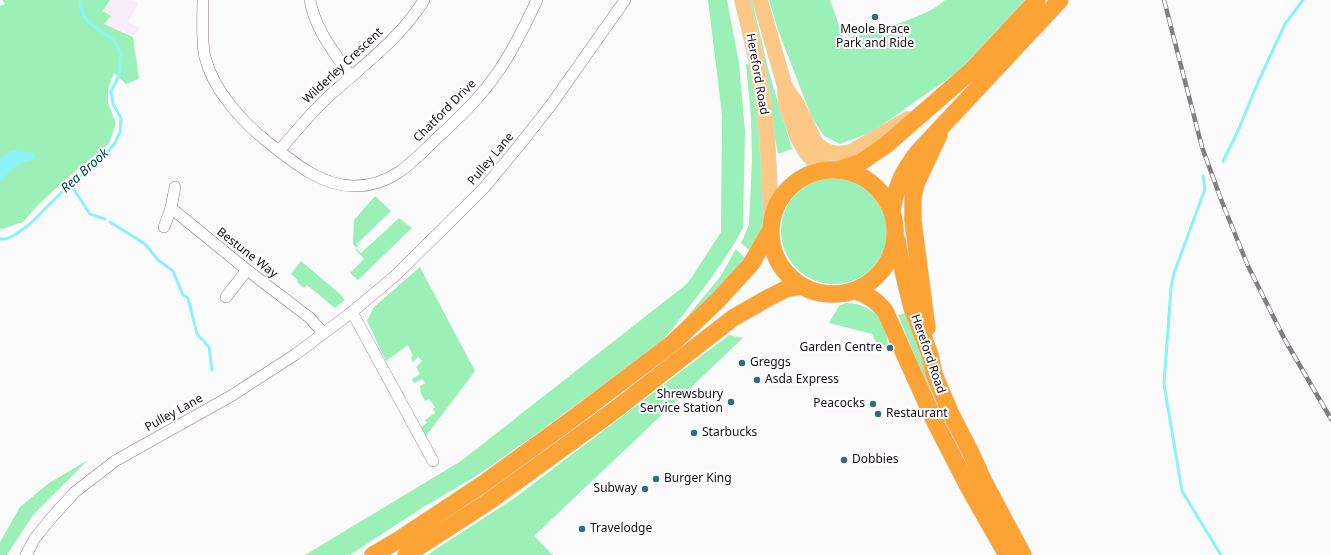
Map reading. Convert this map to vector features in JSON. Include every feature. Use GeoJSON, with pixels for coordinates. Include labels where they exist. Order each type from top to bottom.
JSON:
{"type":"FeatureCollection","features":[{"type":"Feature","properties":{"kind":"highway"},"geometry":{"type":"LineString","coordinates":[[373,555],[483,484],[674,342],[693,326],[751,264],[771,226],[776,207],[789,188],[809,174],[835,170],[861,162],[880,149],[971,71],[1037,0]]}},
{"type":"Feature","properties":{"kind":"highway"},"geometry":{"type":"LineString","coordinates":[[892,211],[896,190],[907,167],[918,152],[1060,0]]}},
{"type":"Feature","properties":{"kind":"highway"},"geometry":{"type":"LineString","coordinates":[[930,355],[913,221],[913,197],[916,184],[943,126]]}},
{"type":"Feature","properties":{"kind":"highway"},"geometry":{"type":"LineString","coordinates":[[771,226],[772,247],[782,268],[801,286],[811,291],[830,294],[845,294],[866,286],[874,280],[887,264],[894,246],[896,231],[892,211],[883,195],[871,182],[850,172],[835,170]]}},
{"type":"Feature","properties":{"kind":"highway","name":"Hereford Road"},"geometry":{"type":"LineString","coordinates":[[896,231],[903,271],[912,308],[930,355],[934,374],[950,412],[1023,555]]}},
{"type":"Feature","properties":{"kind":"highway"},"geometry":{"type":"LineString","coordinates":[[406,555],[488,502],[611,413],[733,318],[786,289],[801,286]]}},
{"type":"Feature","properties":{"kind":"highway","name":"Hereford Road"},"geometry":{"type":"LineString","coordinates":[[855,291],[878,302],[885,311],[936,424],[969,488],[1007,555]]}},
{"type":"Feature","properties":{"kind":"main road","name":"Hereford Road"},"geometry":{"type":"LineString","coordinates":[[742,0],[762,96],[768,156],[771,226]]}},
{"type":"Feature","properties":{"kind":"main road","name":"Hereford Road"},"geometry":{"type":"LineString","coordinates":[[760,0],[785,87],[786,104],[798,138],[806,152],[813,160],[835,170]]}},
{"type":"Feature","properties":{"kind":"main road"},"geometry":{"type":"LineString","coordinates":[[785,87],[798,106],[815,142],[822,150],[840,154],[851,152],[930,107]]}},
{"type":"Feature","properties":{"kind":"street","name":"Chatford Drive"},"geometry":{"type":"LineString","coordinates":[[203,0],[204,56],[222,93],[245,122],[256,133],[279,151],[309,172],[334,183],[353,186],[367,185],[381,181],[399,172],[425,150],[470,107],[486,89],[514,48],[537,0]]}},
{"type":"Feature","properties":{"kind":"street"},"geometry":{"type":"LineString","coordinates":[[310,0],[314,18],[319,30],[351,77]]}},
{"type":"Feature","properties":{"kind":"street","name":"Wilderley Crescent"},"geometry":{"type":"LineString","coordinates":[[279,151],[310,114],[370,61],[400,31],[424,0]]}},
{"type":"Feature","properties":{"kind":"street","name":"Pulley Lane"},"geometry":{"type":"LineString","coordinates":[[26,555],[35,538],[75,492],[115,460],[231,396],[296,354],[352,312],[395,276],[483,189],[551,105],[625,0]]}},
{"type":"Feature","properties":{"kind":"street"},"geometry":{"type":"LineString","coordinates":[[164,227],[171,208],[175,187]]}},
{"type":"Feature","properties":{"kind":"street","name":"Bestune Way"},"geometry":{"type":"LineString","coordinates":[[171,208],[247,270],[310,318],[323,333]]}},
{"type":"Feature","properties":{"kind":"street"},"geometry":{"type":"LineString","coordinates":[[226,296],[247,270]]}},
{"type":"Feature","properties":{"kind":"street"},"geometry":{"type":"LineString","coordinates":[[352,312],[433,461]]}},
{"type":"Feature","properties":{"kind":"shaded area"},"geometry":{"type":"Polygon","coordinates":[[[110,0],[132,0],[138,4],[128,22],[141,28],[133,36],[104,24],[111,16],[103,11],[110,0]]]}},
{"type":"Feature","properties":{"kind":"green space"},"geometry":{"type":"Polygon","coordinates":[[[2,0],[110,0],[103,11],[111,16],[104,24],[133,37],[139,79],[126,84],[114,73],[108,89],[108,103],[116,123],[109,144],[68,177],[36,207],[23,222],[2,229],[0,228],[0,6],[5,4],[2,0]]]}},
{"type":"Feature","properties":{"kind":"green space"},"geometry":{"type":"Polygon","coordinates":[[[708,0],[727,0],[739,63],[745,132],[743,228],[733,246],[709,281],[660,343],[539,432],[476,476],[422,508],[350,555],[305,555],[461,461],[688,283],[721,232],[722,115],[708,0]]]}},
{"type":"Feature","properties":{"kind":"green space"},"geometry":{"type":"Polygon","coordinates":[[[747,0],[752,0],[769,72],[792,149],[778,154],[759,50],[747,0]]]}},
{"type":"Feature","properties":{"kind":"green space"},"geometry":{"type":"Polygon","coordinates":[[[769,0],[830,0],[844,39],[912,19],[936,7],[945,0],[1025,0],[959,71],[872,132],[840,144],[824,136],[812,118],[778,30],[769,0]]]}},
{"type":"Feature","properties":{"kind":"green space"},"geometry":{"type":"Polygon","coordinates":[[[746,64],[750,65],[757,111],[762,166],[764,215],[761,231],[751,251],[741,243],[749,224],[752,161],[751,117],[746,64]]]}},
{"type":"Feature","properties":{"kind":"green space"},"geometry":{"type":"Polygon","coordinates":[[[834,178],[854,182],[872,193],[883,211],[887,231],[883,251],[872,269],[854,280],[834,284],[814,280],[796,269],[785,251],[781,231],[785,211],[796,193],[814,182],[834,178]]]}},
{"type":"Feature","properties":{"kind":"green space"},"geometry":{"type":"Polygon","coordinates":[[[375,196],[391,211],[357,244],[358,246],[356,248],[353,244],[354,220],[375,196]]]}},
{"type":"Feature","properties":{"kind":"green space"},"geometry":{"type":"Polygon","coordinates":[[[399,218],[412,228],[358,280],[350,273],[364,259],[355,249],[356,248],[361,253],[399,218]]]}},
{"type":"Feature","properties":{"kind":"green space"},"geometry":{"type":"Polygon","coordinates":[[[736,249],[745,258],[702,307],[681,324],[720,277],[736,249]]]}},
{"type":"Feature","properties":{"kind":"green space"},"geometry":{"type":"Polygon","coordinates":[[[301,261],[345,300],[335,308],[307,285],[304,288],[297,282],[298,280],[291,274],[301,261]]]}},
{"type":"Feature","properties":{"kind":"green space"},"geometry":{"type":"Polygon","coordinates":[[[420,267],[475,371],[426,436],[421,427],[427,423],[425,420],[435,413],[433,409],[435,407],[429,399],[425,401],[421,394],[420,386],[425,383],[422,379],[414,383],[412,379],[420,374],[416,367],[422,361],[418,357],[413,362],[411,358],[413,356],[408,345],[386,361],[367,321],[374,307],[420,267]]]}},
{"type":"Feature","properties":{"kind":"green space"},"geometry":{"type":"Polygon","coordinates":[[[846,303],[857,304],[868,308],[880,319],[884,326],[888,345],[877,345],[872,334],[829,323],[839,306],[846,303]]]}},
{"type":"Feature","properties":{"kind":"green space"},"geometry":{"type":"Polygon","coordinates":[[[906,313],[927,372],[978,481],[974,482],[929,391],[898,315],[906,313]]]}},
{"type":"Feature","properties":{"kind":"green space"},"geometry":{"type":"Polygon","coordinates":[[[729,335],[743,338],[534,536],[553,555],[427,555],[516,497],[729,335]]]}},
{"type":"Feature","properties":{"kind":"green space"},"geometry":{"type":"Polygon","coordinates":[[[88,460],[33,515],[7,555],[0,555],[0,542],[20,507],[49,483],[88,460]]]}},
{"type":"Feature","properties":{"kind":"water"},"geometry":{"type":"Polygon","coordinates":[[[16,150],[34,154],[34,159],[15,167],[0,181],[0,159],[10,151],[16,150]]]}},
{"type":"Feature","properties":{"kind":"waterway","name":"Rea Brook"},"geometry":{"type":"LineString","coordinates":[[0,239],[6,239],[15,235],[30,224],[70,184],[105,155],[115,143],[120,132],[121,118],[113,104],[111,91],[119,76],[121,54],[115,41],[88,22],[82,12],[80,0]]}},
{"type":"Feature","properties":{"kind":"waterway"},"geometry":{"type":"LineString","coordinates":[[1223,161],[1237,133],[1259,80],[1285,24],[1303,0]]}},
{"type":"Feature","properties":{"kind":"waterway"},"geometry":{"type":"LineString","coordinates":[[1203,176],[1205,189],[1174,273],[1171,288],[1164,384],[1182,491],[1221,555]]}},
{"type":"Feature","properties":{"kind":"waterway"},"geometry":{"type":"LineString","coordinates":[[70,184],[90,214],[105,219]]}},
{"type":"Feature","properties":{"kind":"waterway"},"geometry":{"type":"LineString","coordinates":[[110,222],[145,244],[158,260],[173,271],[183,295],[188,298],[197,334],[209,347],[212,370]]}},
{"type":"Feature","properties":{"kind":"railway"},"geometry":{"type":"LineString","coordinates":[[1164,0],[1202,147],[1222,202],[1248,266],[1285,340],[1331,419]]}},
{"type":"Feature","properties":{"kind":"place","name":"Meole Brace Park and Ride"},"geometry":{"type":"Point","coordinates":[875,17]}},
{"type":"Feature","properties":{"kind":"place","name":"Garden Centre"},"geometry":{"type":"Point","coordinates":[890,348]}},
{"type":"Feature","properties":{"kind":"place","name":"Greggs"},"geometry":{"type":"Point","coordinates":[742,363]}},
{"type":"Feature","properties":{"kind":"place","name":"Asda Express"},"geometry":{"type":"Point","coordinates":[757,380]}},
{"type":"Feature","properties":{"kind":"place","name":"Shrewsbury Service Station"},"geometry":{"type":"Point","coordinates":[731,402]}},
{"type":"Feature","properties":{"kind":"place","name":"Peacocks"},"geometry":{"type":"Point","coordinates":[873,404]}},
{"type":"Feature","properties":{"kind":"place","name":"Restaurant"},"geometry":{"type":"Point","coordinates":[878,414]}},
{"type":"Feature","properties":{"kind":"place","name":"Starbucks"},"geometry":{"type":"Point","coordinates":[694,433]}},
{"type":"Feature","properties":{"kind":"place","name":"Dobbies"},"geometry":{"type":"Point","coordinates":[844,460]}},
{"type":"Feature","properties":{"kind":"place","name":"Burger King"},"geometry":{"type":"Point","coordinates":[656,479]}},
{"type":"Feature","properties":{"kind":"place","name":"Subway"},"geometry":{"type":"Point","coordinates":[645,489]}},
{"type":"Feature","properties":{"kind":"place","name":"Travelodge"},"geometry":{"type":"Point","coordinates":[582,529]}}]}
